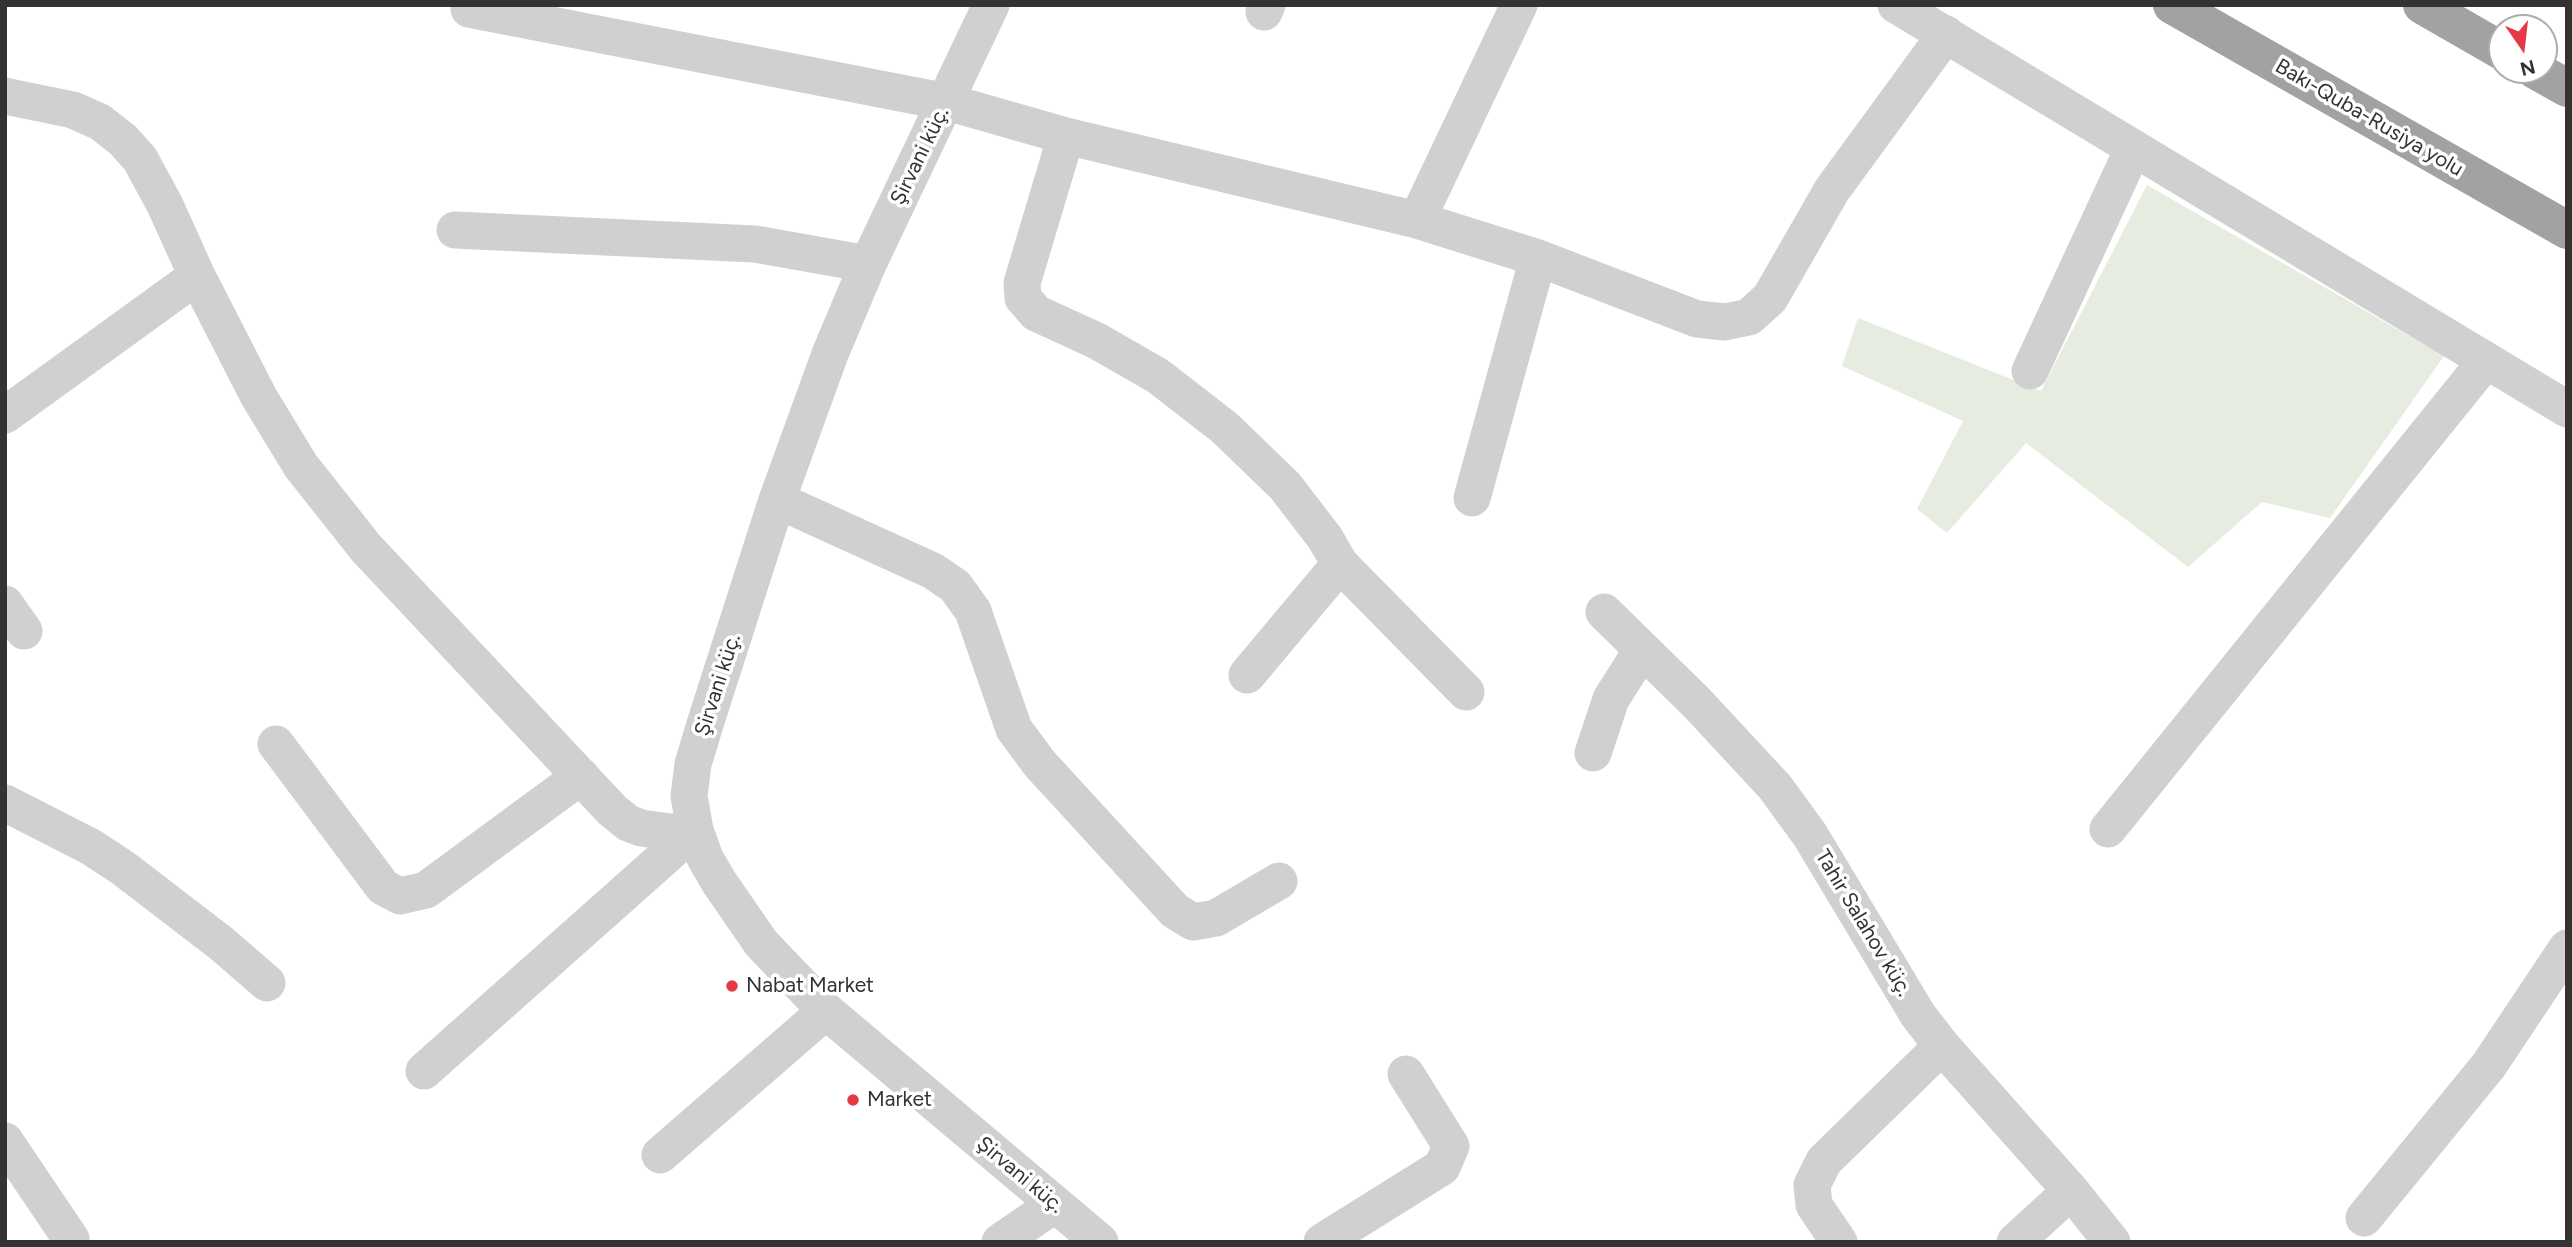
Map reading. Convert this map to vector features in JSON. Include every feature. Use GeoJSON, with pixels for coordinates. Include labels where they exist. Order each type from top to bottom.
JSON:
{"type":"FeatureCollection","features":[{"type":"Feature","properties":{"kind":"highway","name":"Bakı-Quba-Rusiya yolu"},"geometry":{"type":"LineString","coordinates":[[2172,5],[2567,230]]}},
{"type":"Feature","properties":{"kind":"highway"},"geometry":{"type":"LineString","coordinates":[[2422,5],[2488,43]]}},
{"type":"Feature","properties":{"kind":"street","name":"Şirvani küç."},"geometry":{"type":"LineString","coordinates":[[991,5],[868,264],[830,354],[777,500],[693,764],[689,796],[695,830],[705,858],[761,943],[826,1011],[1100,1242]]}},
{"type":"Feature","properties":{"kind":"street"},"geometry":{"type":"LineString","coordinates":[[1417,220],[1519,5]]}},
{"type":"Feature","properties":{"kind":"street"},"geometry":{"type":"LineString","coordinates":[[1896,5],[2567,409]]}},
{"type":"Feature","properties":{"kind":"street"},"geometry":{"type":"LineString","coordinates":[[469,9],[947,102],[1066,136],[1417,220],[1538,257],[1697,319],[1725,322],[1749,317],[1770,298],[1832,190],[1946,34]]}},
{"type":"Feature","properties":{"kind":"street"},"geometry":{"type":"LineString","coordinates":[[5,96],[73,110],[100,122],[123,140],[140,159],[165,205],[259,397],[301,466],[366,548],[612,810],[628,823],[641,828],[671,832],[695,830]]}},
{"type":"Feature","properties":{"kind":"street"},"geometry":{"type":"LineString","coordinates":[[1066,136],[1022,283],[1023,299],[1036,313],[1097,341],[1158,376],[1225,428],[1285,486],[1325,538],[1340,564],[1466,692]]}},
{"type":"Feature","properties":{"kind":"street"},"geometry":{"type":"LineString","coordinates":[[2030,371],[2133,149]]}},
{"type":"Feature","properties":{"kind":"street"},"geometry":{"type":"LineString","coordinates":[[455,230],[755,244],[868,264]]}},
{"type":"Feature","properties":{"kind":"street"},"geometry":{"type":"LineString","coordinates":[[1472,498],[1538,257]]}},
{"type":"Feature","properties":{"kind":"street"},"geometry":{"type":"LineString","coordinates":[[5,415],[197,275]]}},
{"type":"Feature","properties":{"kind":"street"},"geometry":{"type":"LineString","coordinates":[[2108,829],[2485,362]]}},
{"type":"Feature","properties":{"kind":"street"},"geometry":{"type":"LineString","coordinates":[[777,500],[933,571],[955,586],[973,611],[1014,729],[1040,764],[1175,911],[1193,922],[1216,918],[1279,881]]}},
{"type":"Feature","properties":{"kind":"street"},"geometry":{"type":"LineString","coordinates":[[1247,675],[1340,564]]}},
{"type":"Feature","properties":{"kind":"street","name":"Tahir Salahov küç."},"geometry":{"type":"LineString","coordinates":[[1604,612],[1697,703],[1775,787],[1810,835],[1918,1015],[2112,1242]]}},
{"type":"Feature","properties":{"kind":"street"},"geometry":{"type":"LineString","coordinates":[[1593,753],[1611,699],[1642,650]]}},
{"type":"Feature","properties":{"kind":"street"},"geometry":{"type":"LineString","coordinates":[[276,744],[383,887],[400,896],[426,890],[581,776]]}},
{"type":"Feature","properties":{"kind":"street"},"geometry":{"type":"LineString","coordinates":[[5,803],[91,847],[123,868],[222,944],[267,983]]}},
{"type":"Feature","properties":{"kind":"street"},"geometry":{"type":"LineString","coordinates":[[425,1071],[695,830]]}},
{"type":"Feature","properties":{"kind":"street"},"geometry":{"type":"LineString","coordinates":[[2364,1219],[2489,1065],[2567,948]]}},
{"type":"Feature","properties":{"kind":"street"},"geometry":{"type":"LineString","coordinates":[[660,1155],[826,1011]]}},
{"type":"Feature","properties":{"kind":"street"},"geometry":{"type":"LineString","coordinates":[[1839,1242],[1814,1205],[1812,1185],[1824,1161],[1942,1046]]}},
{"type":"Feature","properties":{"kind":"street"},"geometry":{"type":"LineString","coordinates":[[1322,1242],[1442,1167],[1451,1146],[1406,1074]]}},
{"type":"Feature","properties":{"kind":"street"},"geometry":{"type":"LineString","coordinates":[[5,1141],[71,1239]]}},
{"type":"Feature","properties":{"kind":"street"},"geometry":{"type":"LineString","coordinates":[[2015,1242],[2071,1191]]}},
{"type":"Feature","properties":{"kind":"street"},"geometry":{"type":"LineString","coordinates":[[1000,1242],[1054,1205]]}},
{"type":"Feature","properties":{"kind":"shaded area"},"geometry":{"type":"Polygon","coordinates":[[[2147,185],[2444,356],[2330,518],[2262,502],[2188,567],[2026,443],[1947,533],[1917,509],[1963,421],[1842,366],[1858,318],[2041,391],[2147,185]]]}},
{"type":"Feature","properties":{"kind":"place","name":"Nabat Market"},"geometry":{"type":"Point","coordinates":[732,986]}},
{"type":"Feature","properties":{"kind":"place","name":"Market"},"geometry":{"type":"Point","coordinates":[853,1100]}}]}
